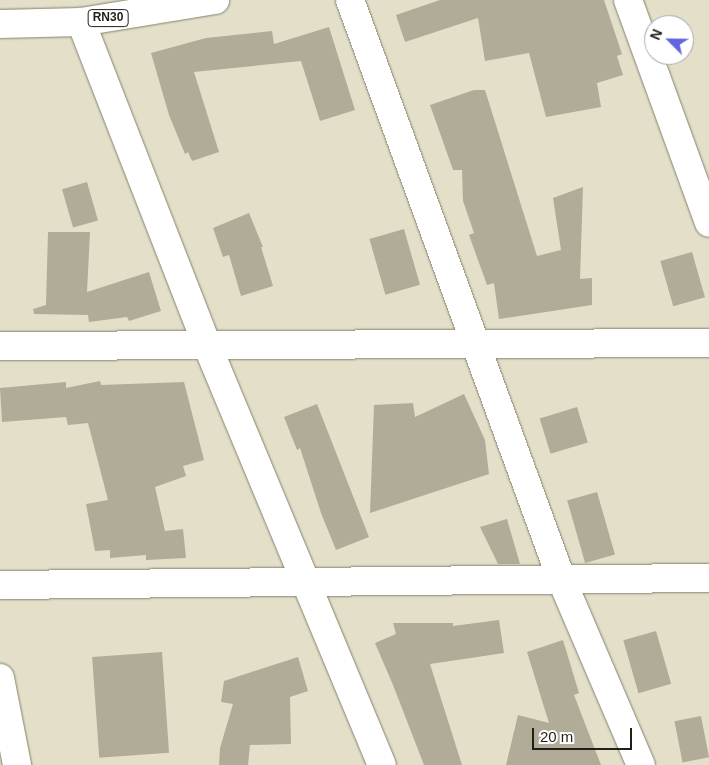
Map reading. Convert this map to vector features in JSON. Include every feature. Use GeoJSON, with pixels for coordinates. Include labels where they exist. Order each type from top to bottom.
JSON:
{"type":"FeatureCollection","features":[{"type":"Feature","properties":{"kind":"street","name":"RN30"},"geometry":{"type":"LineString","coordinates":[[0,24],[81,22],[216,0]]}},
{"type":"Feature","properties":{"kind":"street"},"geometry":{"type":"LineString","coordinates":[[350,0],[562,581],[641,765]]}},
{"type":"Feature","properties":{"kind":"street"},"geometry":{"type":"LineString","coordinates":[[628,0],[709,223]]}},
{"type":"Feature","properties":{"kind":"street"},"geometry":{"type":"LineString","coordinates":[[81,22],[207,345],[382,765]]}},
{"type":"Feature","properties":{"kind":"street"},"geometry":{"type":"LineString","coordinates":[[0,346],[709,343]]}},
{"type":"Feature","properties":{"kind":"street"},"geometry":{"type":"LineString","coordinates":[[0,585],[562,581],[709,578]]}},
{"type":"Feature","properties":{"kind":"street"},"geometry":{"type":"LineString","coordinates":[[0,678],[17,765]]}},
{"type":"Feature","properties":{"kind":"building"},"geometry":{"type":"Polygon","coordinates":[[[440,0],[604,0],[622,54],[617,56],[623,75],[597,83],[601,107],[546,117],[529,53],[485,61],[478,18],[405,42],[396,15],[440,0]]]}},
{"type":"Feature","properties":{"kind":"building"},"geometry":{"type":"Polygon","coordinates":[[[329,27],[355,110],[320,121],[301,61],[194,72],[219,152],[192,161],[188,152],[185,154],[169,115],[151,53],[206,38],[272,31],[274,44],[329,27]]]}},
{"type":"Feature","properties":{"kind":"building"},"geometry":{"type":"Polygon","coordinates":[[[474,90],[485,90],[537,256],[561,250],[553,198],[583,187],[580,279],[592,278],[592,305],[499,319],[494,283],[487,285],[469,235],[474,233],[463,201],[462,170],[453,170],[430,105],[474,90]]]}},
{"type":"Feature","properties":{"kind":"building"},"geometry":{"type":"Polygon","coordinates":[[[87,182],[98,220],[73,228],[62,189],[87,182]]]}},
{"type":"Feature","properties":{"kind":"building"},"geometry":{"type":"Polygon","coordinates":[[[249,213],[263,247],[261,247],[273,286],[241,296],[229,255],[223,257],[213,228],[249,213]]]}},
{"type":"Feature","properties":{"kind":"building"},"geometry":{"type":"Polygon","coordinates":[[[404,229],[420,285],[385,295],[369,239],[404,229]]]}},
{"type":"Feature","properties":{"kind":"building"},"geometry":{"type":"Polygon","coordinates":[[[48,232],[90,232],[87,292],[149,272],[161,311],[129,321],[127,317],[89,322],[88,315],[34,314],[33,309],[46,305],[48,232]]]}},
{"type":"Feature","properties":{"kind":"building"},"geometry":{"type":"Polygon","coordinates":[[[692,252],[705,297],[673,306],[660,261],[692,252]]]}},
{"type":"Feature","properties":{"kind":"building"},"geometry":{"type":"Polygon","coordinates":[[[100,381],[101,385],[184,382],[204,460],[183,466],[186,476],[155,487],[165,531],[183,529],[186,558],[146,560],[146,555],[110,558],[110,550],[95,551],[86,504],[108,500],[88,423],[68,425],[66,417],[2,422],[0,388],[66,382],[66,388],[100,381]]]}},
{"type":"Feature","properties":{"kind":"building"},"geometry":{"type":"Polygon","coordinates":[[[464,394],[485,440],[489,474],[370,513],[374,405],[413,403],[415,417],[464,394]]]}},
{"type":"Feature","properties":{"kind":"building"},"geometry":{"type":"Polygon","coordinates":[[[317,404],[369,537],[336,550],[321,513],[300,448],[297,450],[284,417],[317,404]]]}},
{"type":"Feature","properties":{"kind":"building"},"geometry":{"type":"Polygon","coordinates":[[[577,407],[588,442],[551,454],[540,418],[577,407]]]}},
{"type":"Feature","properties":{"kind":"building"},"geometry":{"type":"Polygon","coordinates":[[[597,492],[615,554],[585,563],[567,501],[597,492]]]}},
{"type":"Feature","properties":{"kind":"building"},"geometry":{"type":"Polygon","coordinates":[[[507,519],[520,564],[498,564],[480,527],[507,519]]]}},
{"type":"Feature","properties":{"kind":"building"},"geometry":{"type":"Polygon","coordinates":[[[499,620],[504,653],[430,664],[462,765],[424,765],[375,643],[396,634],[393,623],[453,623],[453,626],[499,620]]]}},
{"type":"Feature","properties":{"kind":"building"},"geometry":{"type":"Polygon","coordinates":[[[656,631],[671,684],[638,693],[623,640],[656,631]]]}},
{"type":"Feature","properties":{"kind":"building"},"geometry":{"type":"Polygon","coordinates":[[[563,640],[579,693],[574,695],[601,765],[506,765],[518,715],[549,723],[527,652],[563,640]]]}},
{"type":"Feature","properties":{"kind":"building"},"geometry":{"type":"Polygon","coordinates":[[[162,652],[169,753],[99,758],[92,657],[162,652]]]}},
{"type":"Feature","properties":{"kind":"building"},"geometry":{"type":"Polygon","coordinates":[[[298,657],[308,691],[290,697],[291,744],[250,745],[248,765],[219,765],[220,748],[233,704],[221,702],[224,681],[298,657]]]}},
{"type":"Feature","properties":{"kind":"building"},"geometry":{"type":"Polygon","coordinates":[[[701,716],[709,757],[683,762],[674,721],[701,716]]]}}]}
